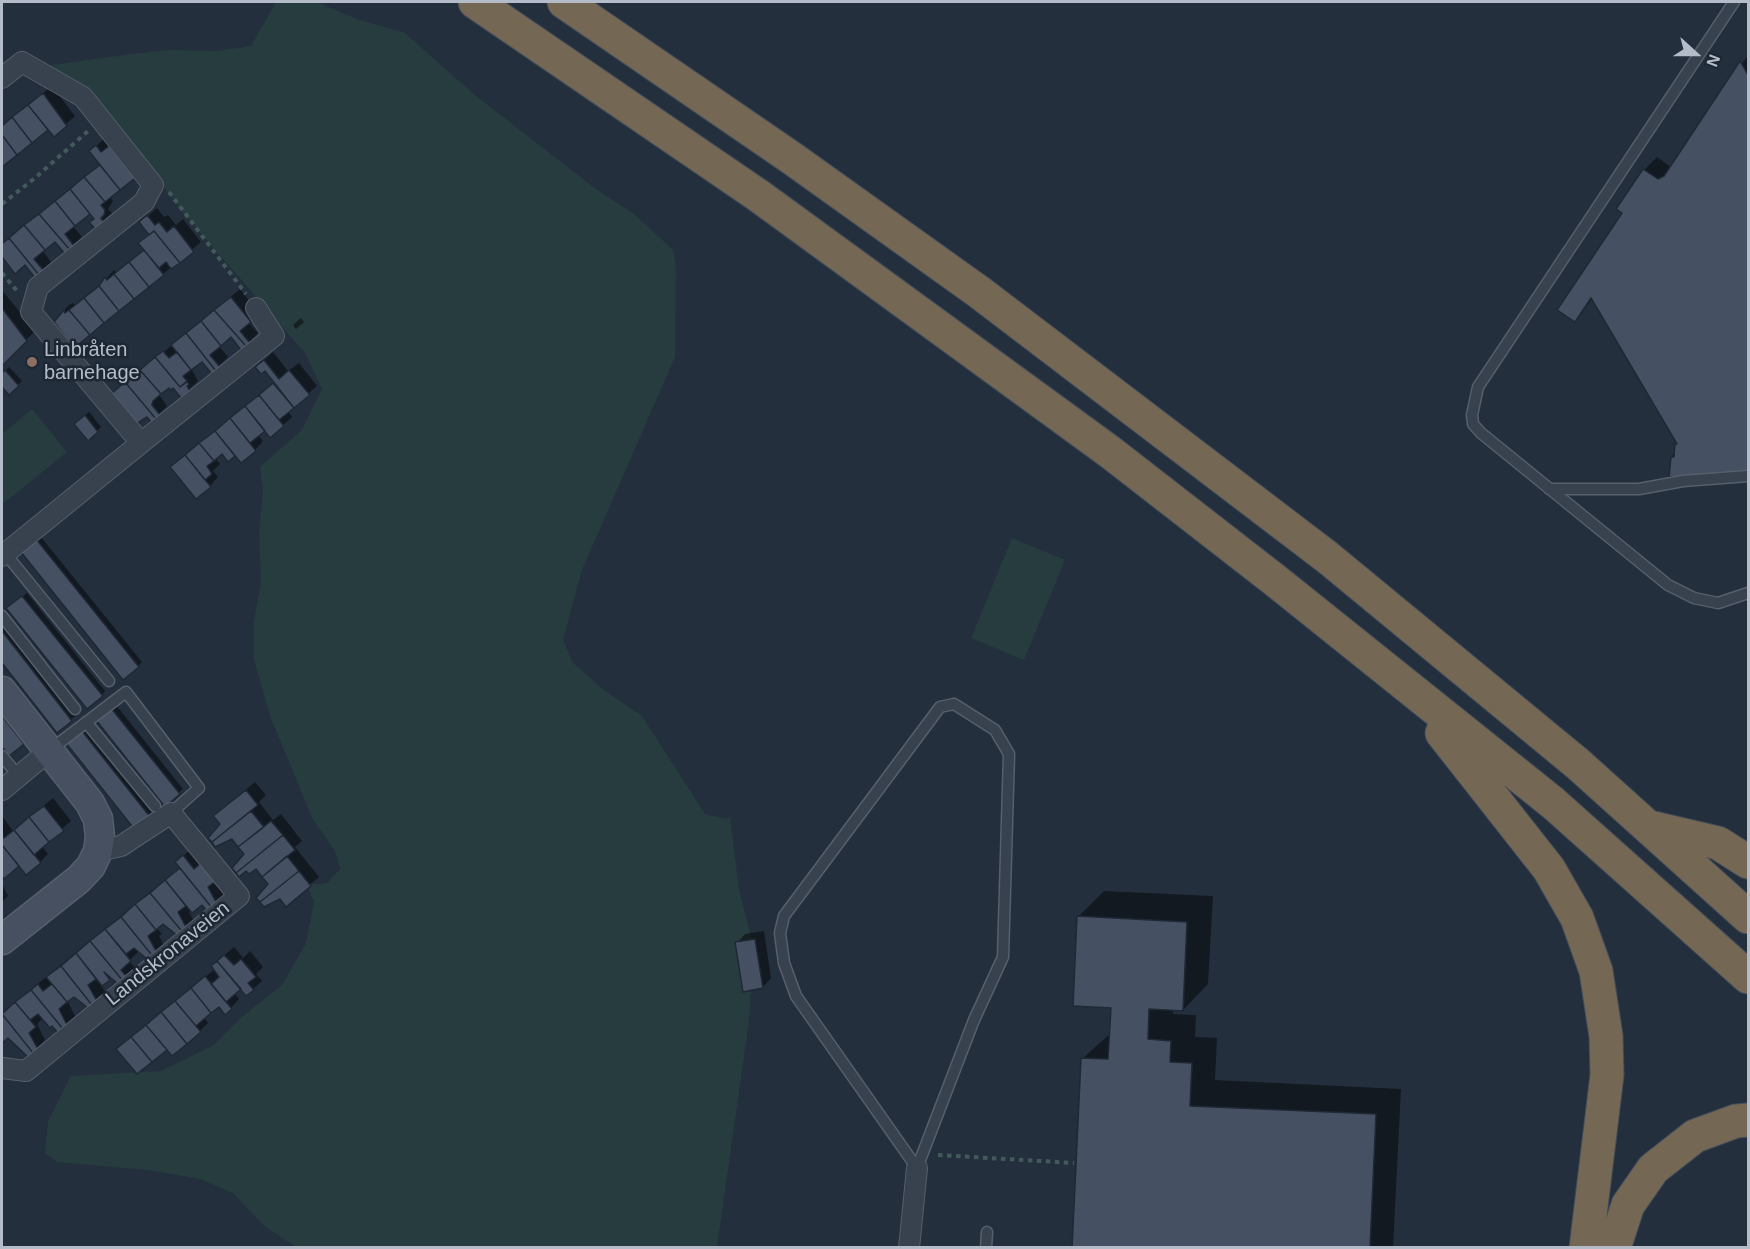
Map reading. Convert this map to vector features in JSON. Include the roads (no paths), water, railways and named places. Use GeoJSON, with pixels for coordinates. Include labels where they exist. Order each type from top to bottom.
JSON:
{"type":"FeatureCollection","features":[{"type":"Feature","properties":{"kind":"highway"},"geometry":{"type":"LineString","coordinates":[[475,2],[640,112],[937,324],[1110,452],[1388,669],[1609,851],[1749,977]]}},
{"type":"Feature","properties":{"kind":"highway"},"geometry":{"type":"LineString","coordinates":[[564,2],[874,217],[1138,410],[1328,557],[1438,646],[1649,827],[1749,917]]}},
{"type":"Feature","properties":{"kind":"highway"},"geometry":{"type":"LineString","coordinates":[[1388,669],[1529,839],[1565,894],[1586,941],[1596,971],[1602,1002],[1607,1075],[1586,1248]]}},
{"type":"Feature","properties":{"kind":"highway"},"geometry":{"type":"LineString","coordinates":[[1649,827],[1718,843],[1749,862]]}},
{"type":"Feature","properties":{"kind":"highway"},"geometry":{"type":"LineString","coordinates":[[1614,1248],[1628,1205],[1653,1169],[1695,1136],[1749,1119]]}},
{"type":"Feature","properties":{"kind":"street"},"geometry":{"type":"LineString","coordinates":[[2,78],[22,62],[83,97],[153,185],[144,202],[38,287],[31,312],[141,443]]}},
{"type":"Feature","properties":{"kind":"street"},"geometry":{"type":"LineString","coordinates":[[3,555],[274,336],[256,308]]}},
{"type":"Feature","properties":{"kind":"street"},"geometry":{"type":"LineString","coordinates":[[2,691],[90,803],[98,819],[100,837],[98,851],[91,866],[79,879],[2,940]]}},
{"type":"Feature","properties":{"kind":"street"},"geometry":{"type":"LineString","coordinates":[[2,790],[49,751]]}},
{"type":"Feature","properties":{"kind":"street"},"geometry":{"type":"LineString","coordinates":[[98,851],[121,846],[163,810]]}},
{"type":"Feature","properties":{"kind":"street","name":"Landskronaveien"},"geometry":{"type":"LineString","coordinates":[[2,1068],[26,1071],[238,896],[163,810]]}},
{"type":"Feature","properties":{"kind":"street"},"geometry":{"type":"LineString","coordinates":[[909,1248],[919,1161]]}},
{"type":"Feature","properties":{"kind":"lane"},"geometry":{"type":"LineString","coordinates":[[1734,2],[1478,387],[1472,415],[1473,424],[1668,585],[1683,594],[1718,603],[1749,594]]}},
{"type":"Feature","properties":{"kind":"lane"},"geometry":{"type":"LineString","coordinates":[[1550,489],[1639,489],[1683,481],[1749,476]]}},
{"type":"Feature","properties":{"kind":"lane"},"geometry":{"type":"LineString","coordinates":[[3,555],[109,681]]}},
{"type":"Feature","properties":{"kind":"lane"},"geometry":{"type":"LineString","coordinates":[[2,616],[75,709]]}},
{"type":"Feature","properties":{"kind":"lane"},"geometry":{"type":"LineString","coordinates":[[49,751],[86,722],[126,692],[199,788],[163,810],[86,722]]}},
{"type":"Feature","properties":{"kind":"lane"},"geometry":{"type":"LineString","coordinates":[[954,704],[995,730],[1009,754],[1003,957],[974,1020],[919,1161],[796,996],[784,963],[780,933],[784,916],[940,707],[954,704]]}},
{"type":"Feature","properties":{"kind":"lane"},"geometry":{"type":"LineString","coordinates":[[2,756],[11,767]]}},
{"type":"Feature","properties":{"kind":"lane"},"geometry":{"type":"LineString","coordinates":[[986,1248],[987,1232]]}},
{"type":"Feature","properties":{"kind":"place","name":"Linbråten barnehage"},"geometry":{"type":"Point","coordinates":[32,362]}}]}
